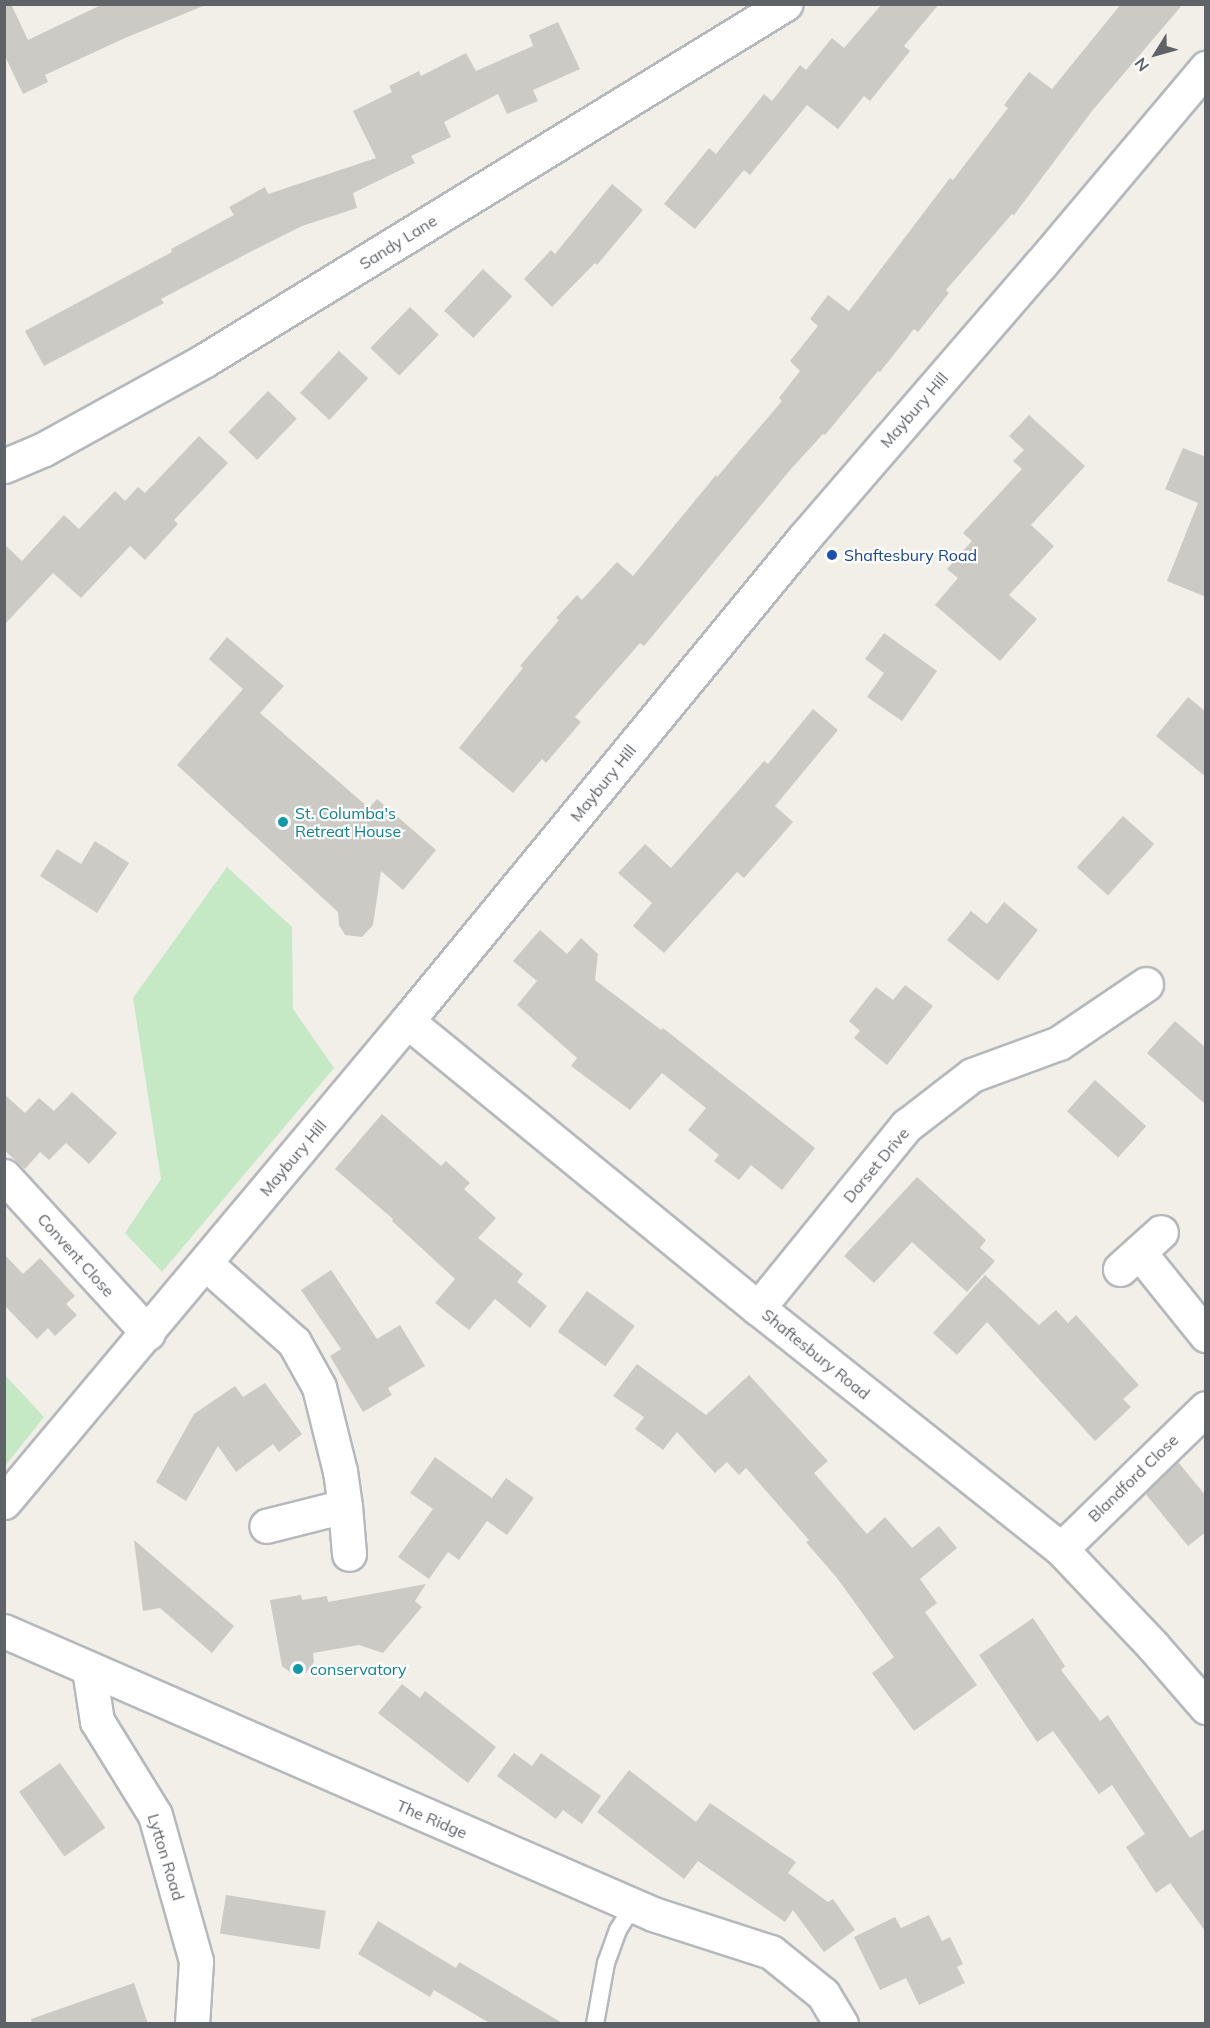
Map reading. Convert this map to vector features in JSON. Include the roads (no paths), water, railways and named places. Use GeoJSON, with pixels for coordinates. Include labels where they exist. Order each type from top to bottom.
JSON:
{"type":"FeatureCollection","features":[{"type":"Feature","properties":{"kind":"street","name":"Sandy Lane"},"geometry":{"type":"LineString","coordinates":[[4,466],[44,449],[205,360],[767,9]]}},
{"type":"Feature","properties":{"kind":"street","name":"Maybury Hill"},"geometry":{"type":"LineString","coordinates":[[4,1502],[407,1021],[804,538],[1040,265],[1206,68]]}},
{"type":"Feature","properties":{"kind":"street","name":"Dorset Drive"},"geometry":{"type":"LineString","coordinates":[[758,1308],[906,1126],[972,1075],[1059,1042],[1146,984]]}},
{"type":"Feature","properties":{"kind":"street","name":"Shaftesbury Road"},"geometry":{"type":"LineString","coordinates":[[407,1021],[758,1308],[1061,1549],[1154,1646],[1206,1707]]}},
{"type":"Feature","properties":{"kind":"street","name":"Convent Close"},"geometry":{"type":"LineString","coordinates":[[4,1176],[148,1332]]}},
{"type":"Feature","properties":{"kind":"street"},"geometry":{"type":"LineString","coordinates":[[1140,1251],[1206,1335]]}},
{"type":"Feature","properties":{"kind":"street"},"geometry":{"type":"LineString","coordinates":[[205,1263],[294,1342],[319,1387],[340,1471],[349,1554]]}},
{"type":"Feature","properties":{"kind":"street","name":"Blandford Close"},"geometry":{"type":"LineString","coordinates":[[1061,1549],[1206,1408]]}},
{"type":"Feature","properties":{"kind":"street"},"geometry":{"type":"LineString","coordinates":[[266,1526],[345,1506]]}},
{"type":"Feature","properties":{"kind":"street","name":"The Ridge"},"geometry":{"type":"LineString","coordinates":[[4,1631],[633,1906],[771,1952],[823,1994],[841,2024]]}},
{"type":"Feature","properties":{"kind":"street","name":"Lytton Road"},"geometry":{"type":"LineString","coordinates":[[89,1669],[96,1721],[155,1815],[196,1961],[192,2024]]}},
{"type":"Feature","properties":{"kind":"lane"},"geometry":{"type":"LineString","coordinates":[[595,2024],[606,1963],[618,1930],[633,1906]]}},
{"type":"Feature","properties":{"kind":"place","name":"Shaftesbury Road"},"geometry":{"type":"Point","coordinates":[832,555]}},
{"type":"Feature","properties":{"kind":"place","name":"St. Columba's Retreat House"},"geometry":{"type":"Point","coordinates":[283,822]}},
{"type":"Feature","properties":{"kind":"place","name":"conservatory"},"geometry":{"type":"Point","coordinates":[298,1669]}}]}
